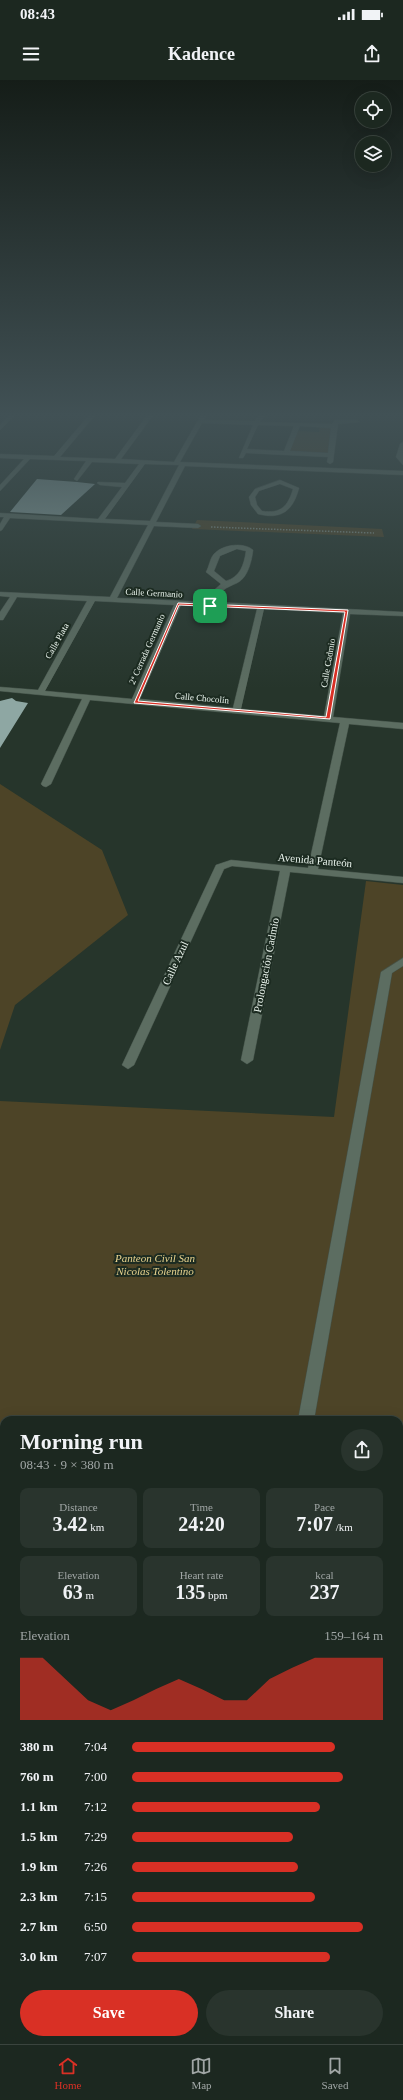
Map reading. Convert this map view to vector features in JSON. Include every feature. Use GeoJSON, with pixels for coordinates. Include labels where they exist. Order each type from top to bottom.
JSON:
{"type":"FeatureCollection","features":[{"type":"Feature","properties":{"kind":"street"},"geometry":{"type":"LineString","coordinates":[[100,521],[111,506]]}},
{"type":"Feature","properties":{"kind":"street"},"geometry":{"type":"LineString","coordinates":[[112,600],[163,506]]}},
{"type":"Feature","properties":{"kind":"street"},"geometry":{"type":"LineString","coordinates":[[254,506],[260,513],[280,514],[288,509],[290,506]]}},
{"type":"Feature","properties":{"kind":"street"},"geometry":{"type":"LineString","coordinates":[[0,515],[198,526]]}},
{"type":"Feature","properties":{"kind":"street"},"geometry":{"type":"LineString","coordinates":[[0,529],[8,516]]}},
{"type":"Feature","properties":{"kind":"street"},"geometry":{"type":"LineString","coordinates":[[210,606],[213,596],[224,583],[236,581],[248,566],[250,550],[245,547],[233,547],[217,555],[210,572],[224,583]]}},
{"type":"Feature","properties":{"kind":"street","name":"Calle Germanio"},"geometry":{"type":"LineString","coordinates":[[0,594],[210,606],[347,610],[403,614]]}},
{"type":"Feature","properties":{"kind":"street"},"geometry":{"type":"LineString","coordinates":[[0,618],[15,595]]}},
{"type":"Feature","properties":{"kind":"street","name":"Calle Plata"},"geometry":{"type":"LineString","coordinates":[[40,693],[92,600]]}},
{"type":"Feature","properties":{"kind":"street","name":"2ª Cerrada Germanio"},"geometry":{"type":"LineString","coordinates":[[135,702],[178,604]]}},
{"type":"Feature","properties":{"kind":"street"},"geometry":{"type":"LineString","coordinates":[[236,711],[261,608]]}},
{"type":"Feature","properties":{"kind":"street","name":"Calle Cadmio"},"geometry":{"type":"LineString","coordinates":[[328,718],[347,610]]}},
{"type":"Feature","properties":{"kind":"street","name":"Calle Chocolín"},"geometry":{"type":"LineString","coordinates":[[0,689],[403,726]]}},
{"type":"Feature","properties":{"kind":"street"},"geometry":{"type":"LineString","coordinates":[[46,784],[87,698]]}},
{"type":"Feature","properties":{"kind":"street"},"geometry":{"type":"LineString","coordinates":[[313,870],[345,720]]}},
{"type":"Feature","properties":{"kind":"street","name":"Avenida Panteón"},"geometry":{"type":"LineString","coordinates":[[224,864],[231,863],[285,870],[313,870],[403,880]]}},
{"type":"Feature","properties":{"kind":"street","name":"Calle Azul"},"geometry":{"type":"LineString","coordinates":[[128,1065],[220,867],[224,864]]}},
{"type":"Feature","properties":{"kind":"street","name":"Prolongación Cadmio"},"geometry":{"type":"LineString","coordinates":[[247,1060],[285,870]]}},
{"type":"Feature","properties":{"kind":"street"},"geometry":{"type":"LineString","coordinates":[[307,1416],[387,972],[403,961]]}},
{"type":"Feature","properties":{"kind":"path"},"geometry":{"type":"LineString","coordinates":[[198,526],[374,533]]}},
{"type":"Feature","properties":{"kind":"green space"},"geometry":{"type":"Polygon","coordinates":[[[197,520],[382,529],[384,537],[192,529],[197,520]]]}},
{"type":"Feature","properties":{"kind":"green space"},"geometry":{"type":"Polygon","coordinates":[[[0,784],[102,850],[128,915],[15,1005],[0,1050],[0,784]]]}},
{"type":"Feature","properties":{"kind":"green space","name":"Panteon Civil San Nicolas Tolentino"},"geometry":{"type":"Polygon","coordinates":[[[366,881],[403,885],[403,1416],[0,1416],[0,1101],[334,1117],[366,881]]]}},
{"type":"Feature","properties":{"kind":"building"},"geometry":{"type":"Polygon","coordinates":[[[15,506],[71,506],[61,515],[10,512],[15,506]]]}},
{"type":"Feature","properties":{"kind":"building"},"geometry":{"type":"Polygon","coordinates":[[[12,698],[16,701],[28,703],[0,748],[0,701],[12,698]]]}},
{"type":"Feature","properties":{"kind":"route"},"geometry":{"type":"LineString","coordinates":[[178,604],[210,606],[347,610],[328,718],[135,702],[178,604]]}}]}
